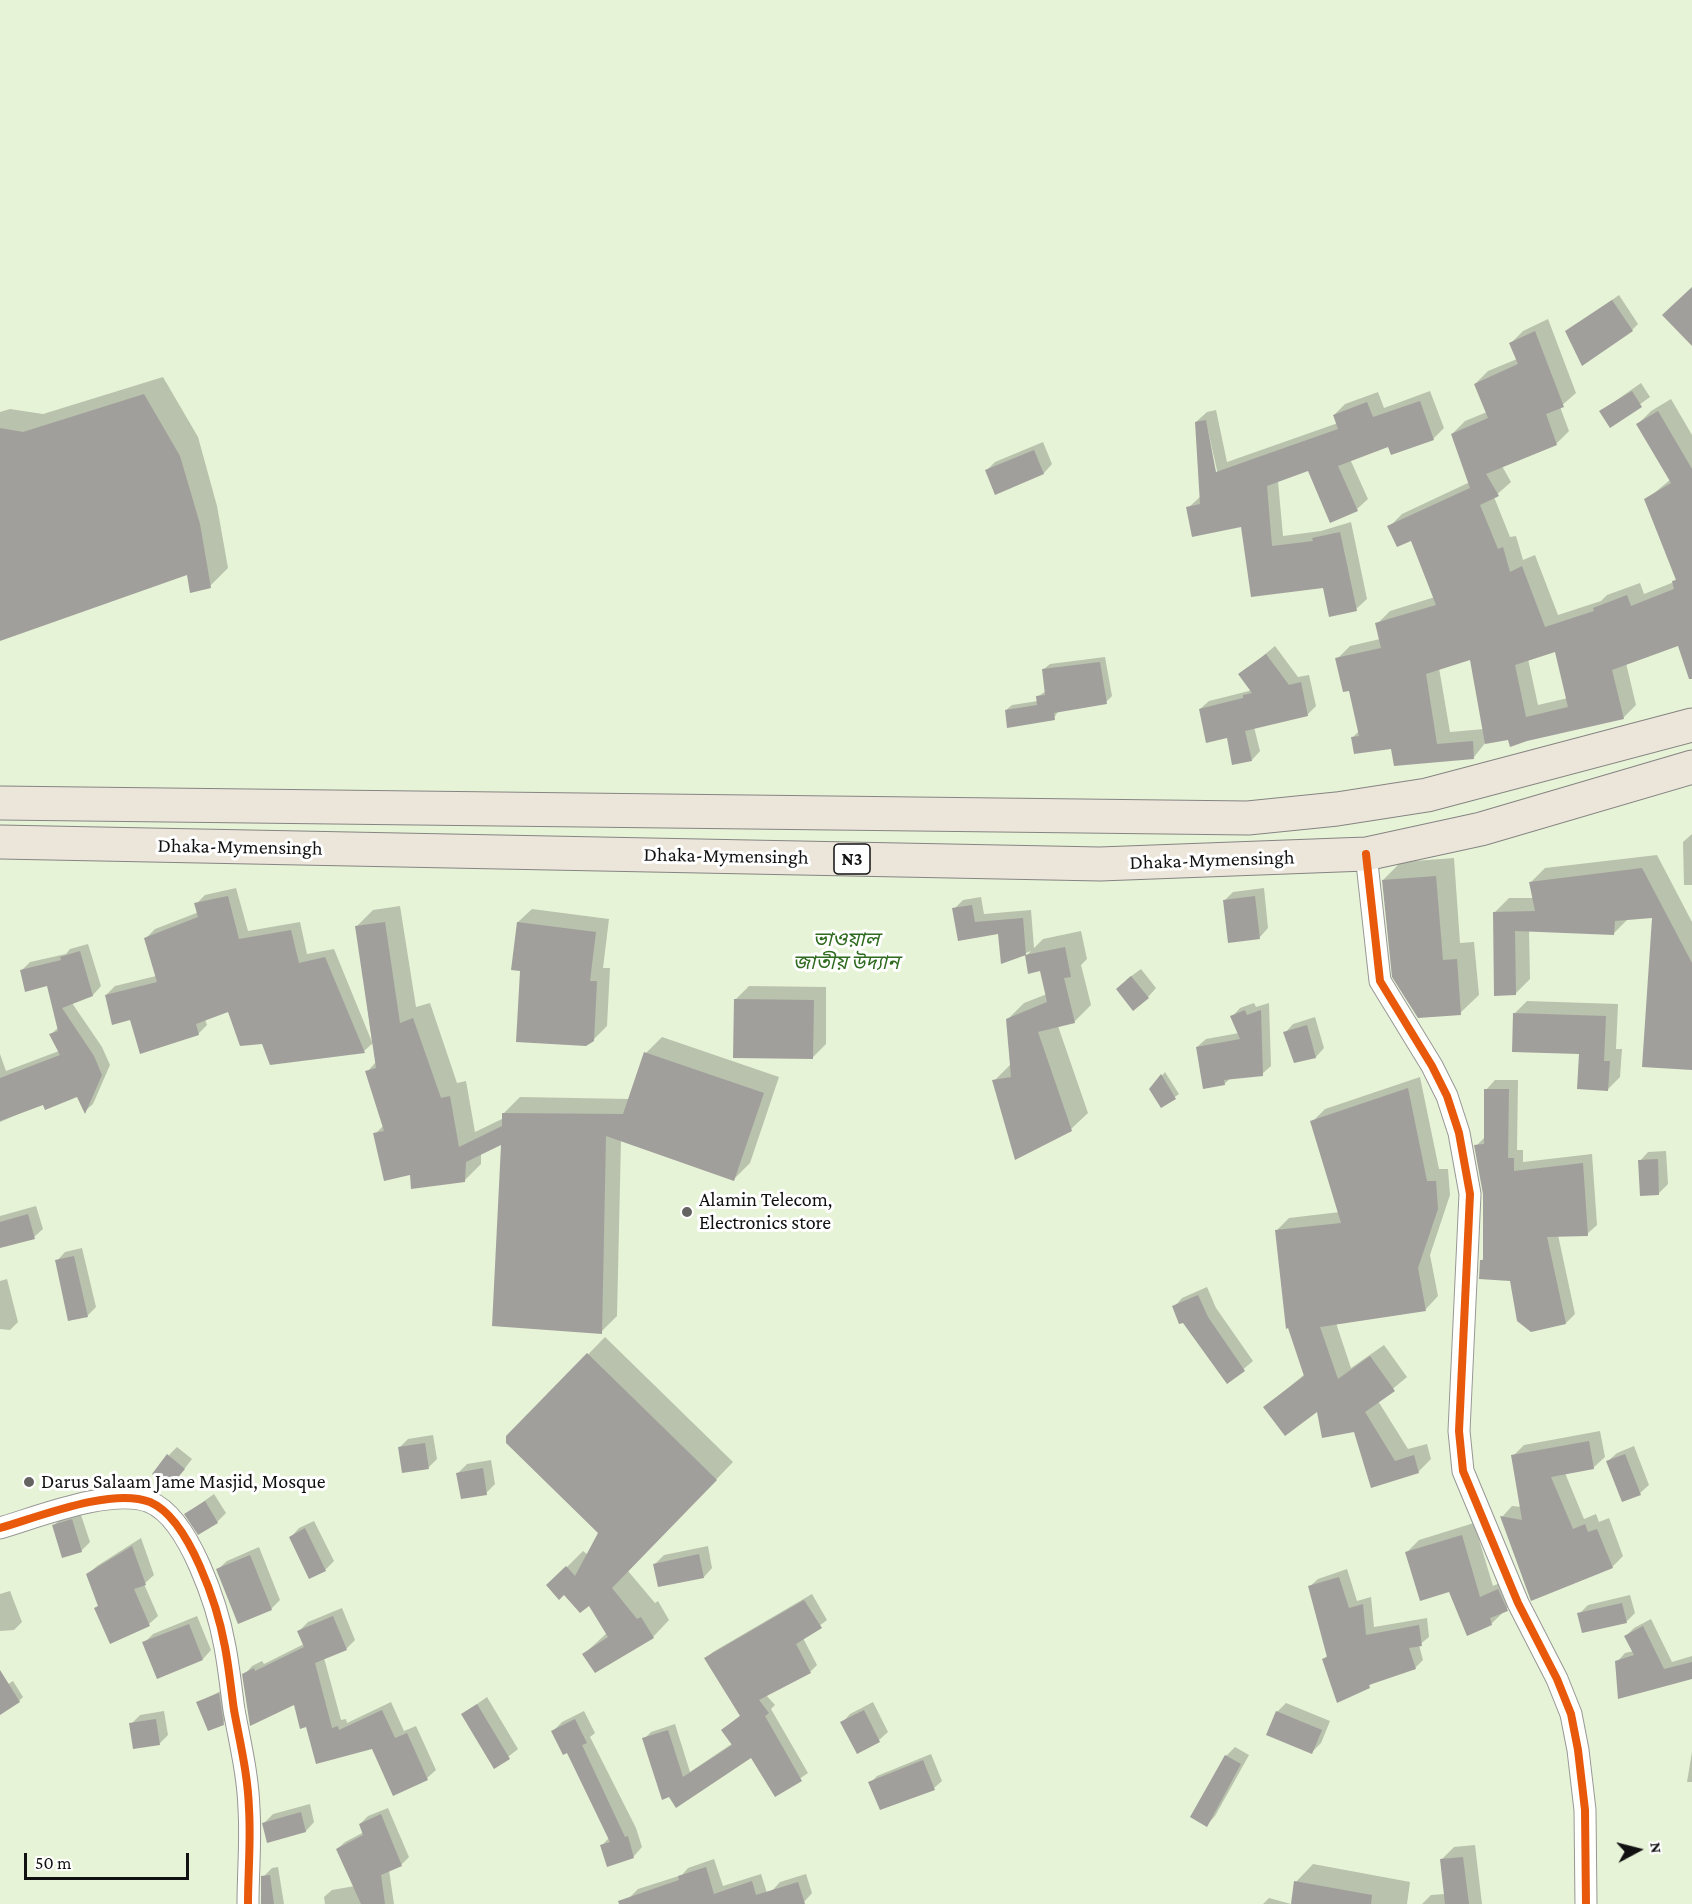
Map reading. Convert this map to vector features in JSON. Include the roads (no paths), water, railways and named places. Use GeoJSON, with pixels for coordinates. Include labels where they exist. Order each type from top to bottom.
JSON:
{"type":"FeatureCollection","features":[{"type":"Feature","properties":{"kind":"highway","name":"Dhaka-Mymensingh"},"geometry":{"type":"LineString","coordinates":[[0,803],[1248,818],[1337,809],[1427,795],[1692,725]]}},
{"type":"Feature","properties":{"kind":"highway","name":"Dhaka-Mymensingh"},"geometry":{"type":"LineString","coordinates":[[0,842],[1100,864],[1366,854],[1481,829],[1692,767]]}},
{"type":"Feature","properties":{"kind":"street"},"geometry":{"type":"LineString","coordinates":[[1366,854],[1380,981],[1437,1076],[1459,1133],[1470,1194],[1459,1431],[1464,1471],[1518,1604],[1557,1679],[1571,1714],[1585,1810],[1586,1904]]}},
{"type":"Feature","properties":{"kind":"street"},"geometry":{"type":"LineString","coordinates":[[0,1528],[81,1503],[131,1498],[150,1502],[166,1512],[180,1529],[213,1600],[225,1646],[247,1776],[250,1810],[248,1904]]}},
{"type":"Feature","properties":{"kind":"place","name":"Alamin Telecom, Electronics store"},"geometry":{"type":"Point","coordinates":[687,1212]}},
{"type":"Feature","properties":{"kind":"place","name":"Darus Salaam Jame Masjid, Mosque"},"geometry":{"type":"Point","coordinates":[29,1482]}},
{"type":"Feature","properties":{"kind":"park label","name":"ভাওয়াল জাতীয় উদ্যান"},"geometry":{"type":"Point","coordinates":[846,952]}}]}
